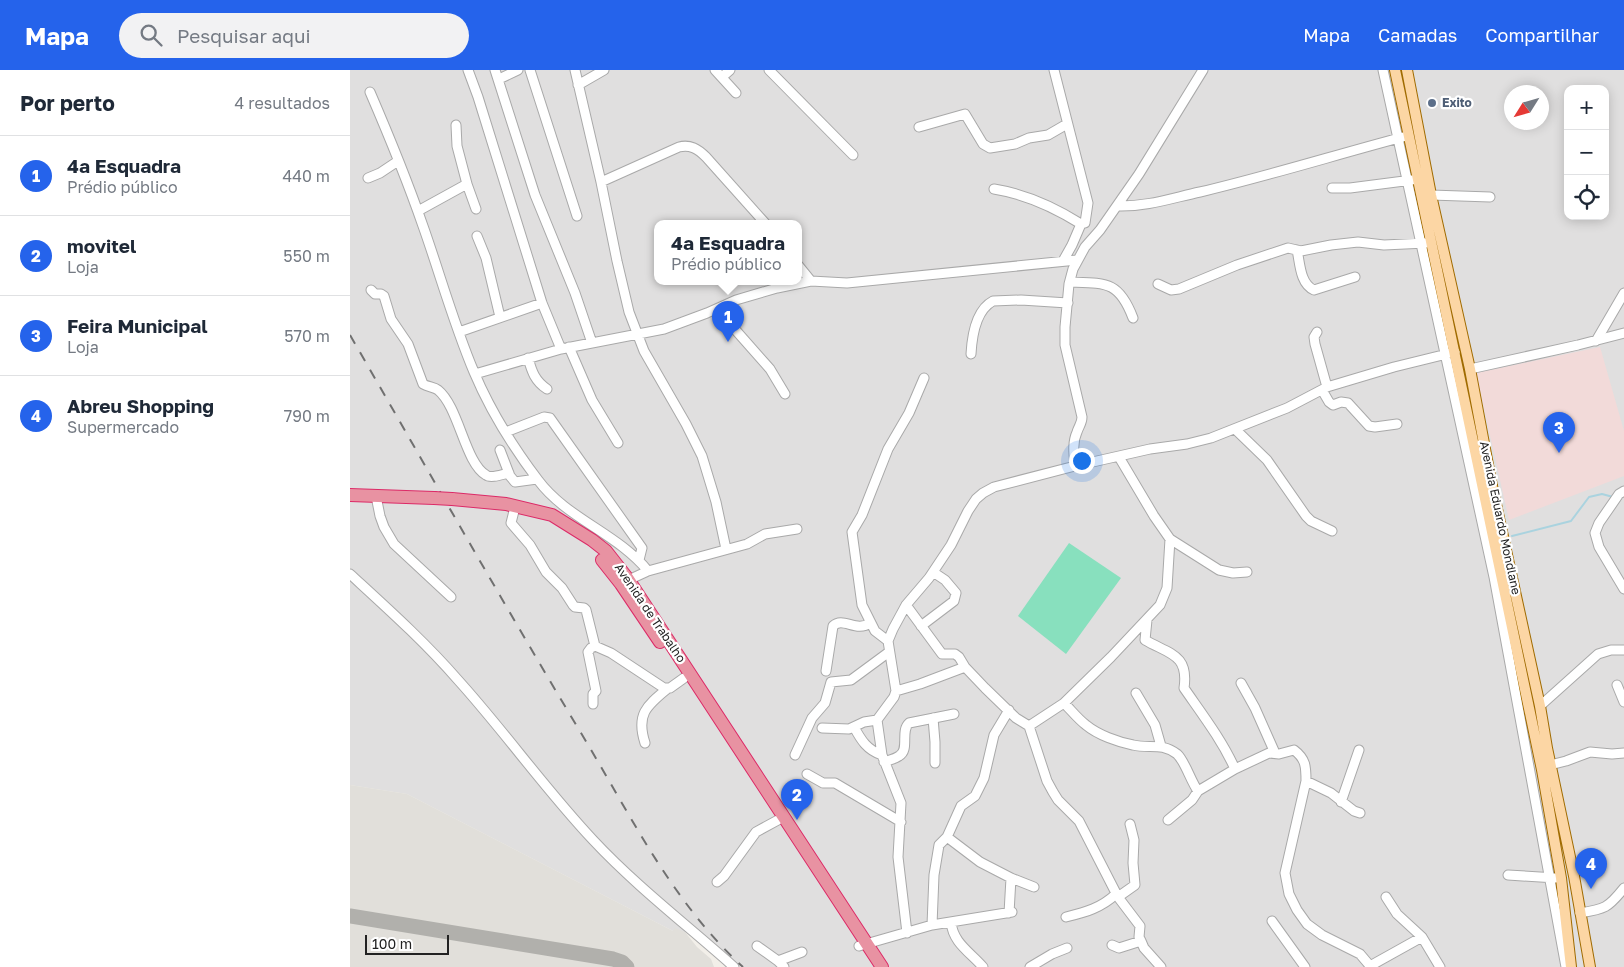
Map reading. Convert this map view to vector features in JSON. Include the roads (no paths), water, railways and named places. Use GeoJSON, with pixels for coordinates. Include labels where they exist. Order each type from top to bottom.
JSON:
{"type":"FeatureCollection","features":[{"type":"Feature","properties":{"kind":"highway"},"geometry":{"type":"LineString","coordinates":[[350,494],[486,501],[515,506]]}},
{"type":"Feature","properties":{"kind":"highway","name":"Avenida de Trabalho"},"geometry":{"type":"LineString","coordinates":[[515,506],[539,512],[594,551],[625,581],[863,944],[882,967]]}},
{"type":"Feature","properties":{"kind":"highway","name":"Avenida de Trabalho"},"geometry":{"type":"LineString","coordinates":[[661,636],[684,678],[712,713]]}},
{"type":"Feature","properties":{"kind":"highway","name":"Avenida de Trabalho"},"geometry":{"type":"LineString","coordinates":[[752,774],[778,820],[801,848]]}},
{"type":"Feature","properties":{"kind":"highway","name":"Avenida de Trabalho"},"geometry":{"type":"LineString","coordinates":[[863,944],[873,967]]}},
{"type":"Feature","properties":{"kind":"main road","name":"Avenida Eduardo Mondlane"},"geometry":{"type":"LineString","coordinates":[[1395,70],[1409,135],[1431,195],[1470,369],[1492,486],[1540,706],[1590,967]]}},
{"type":"Feature","properties":{"kind":"main road","name":"Avenida Eduardo Mondlane"},"geometry":{"type":"LineString","coordinates":[[1407,70],[1419,163],[1412,180],[1431,243],[1450,354],[1459,371],[1542,770],[1556,878],[1571,967]]}},
{"type":"Feature","properties":{"kind":"main road"},"geometry":{"type":"LineString","coordinates":[[1459,371],[1470,369]]}},
{"type":"Feature","properties":{"kind":"street"},"geometry":{"type":"LineString","coordinates":[[468,70],[542,302],[592,400],[618,443]]}},
{"type":"Feature","properties":{"kind":"street"},"geometry":{"type":"LineString","coordinates":[[495,70],[535,195],[575,293],[592,343]]}},
{"type":"Feature","properties":{"kind":"street"},"geometry":{"type":"LineString","coordinates":[[499,79],[518,70]]}},
{"type":"Feature","properties":{"kind":"street"},"geometry":{"type":"LineString","coordinates":[[530,70],[577,216]]}},
{"type":"Feature","properties":{"kind":"street"},"geometry":{"type":"LineString","coordinates":[[575,70],[629,312],[644,351],[702,456],[716,502],[726,549]]}},
{"type":"Feature","properties":{"kind":"street"},"geometry":{"type":"LineString","coordinates":[[578,85],[604,70]]}},
{"type":"Feature","properties":{"kind":"street"},"geometry":{"type":"LineString","coordinates":[[730,70],[719,73],[736,92]]}},
{"type":"Feature","properties":{"kind":"street"},"geometry":{"type":"LineString","coordinates":[[768,70],[852,155]]}},
{"type":"Feature","properties":{"kind":"street"},"geometry":{"type":"LineString","coordinates":[[1054,70],[1088,203],[1085,223],[1081,224],[1064,261]]}},
{"type":"Feature","properties":{"kind":"street"},"geometry":{"type":"LineString","coordinates":[[1075,466],[1074,441],[1082,423],[1082,417],[1065,345],[1065,327],[1070,282],[1077,260],[1117,206],[1203,70]]}},
{"type":"Feature","properties":{"kind":"street"},"geometry":{"type":"LineString","coordinates":[[1383,70],[1398,138],[1412,180],[1420,244],[1450,354],[1556,878],[1566,967]]}},
{"type":"Feature","properties":{"kind":"street"},"geometry":{"type":"LineString","coordinates":[[370,92],[418,210],[475,374],[506,432],[537,479],[558,502],[618,543],[639,560],[648,571]]}},
{"type":"Feature","properties":{"kind":"street"},"geometry":{"type":"LineString","coordinates":[[920,127],[965,114],[983,144],[990,148],[1015,144],[1029,138],[1048,136],[1067,124]]}},
{"type":"Feature","properties":{"kind":"street"},"geometry":{"type":"LineString","coordinates":[[456,125],[457,146],[476,209]]}},
{"type":"Feature","properties":{"kind":"street"},"geometry":{"type":"LineString","coordinates":[[1117,206],[1146,205],[1283,172],[1409,135]]}},
{"type":"Feature","properties":{"kind":"street"},"geometry":{"type":"LineString","coordinates":[[601,182],[679,147],[689,146],[699,150],[706,157],[761,220]]}},
{"type":"Feature","properties":{"kind":"street"},"geometry":{"type":"LineString","coordinates":[[368,178],[380,173],[398,161]]}},
{"type":"Feature","properties":{"kind":"street"},"geometry":{"type":"LineString","coordinates":[[1332,188],[1350,188],[1412,180]]}},
{"type":"Feature","properties":{"kind":"street"},"geometry":{"type":"LineString","coordinates":[[418,210],[467,184]]}},
{"type":"Feature","properties":{"kind":"street"},"geometry":{"type":"LineString","coordinates":[[994,189],[1013,192],[1052,207],[1081,224]]}},
{"type":"Feature","properties":{"kind":"street"},"geometry":{"type":"LineString","coordinates":[[1431,195],[1490,197]]}},
{"type":"Feature","properties":{"kind":"street"},"geometry":{"type":"LineString","coordinates":[[477,236],[486,258],[500,317]]}},
{"type":"Feature","properties":{"kind":"street"},"geometry":{"type":"LineString","coordinates":[[1158,284],[1171,290],[1178,289],[1277,250],[1288,248],[1309,250],[1358,242],[1384,245],[1431,243]]}},
{"type":"Feature","properties":{"kind":"street"},"geometry":{"type":"LineString","coordinates":[[1297,250],[1304,281],[1314,290],[1355,276]]}},
{"type":"Feature","properties":{"kind":"street"},"geometry":{"type":"LineString","coordinates":[[802,283],[811,281],[847,284],[1077,260]]}},
{"type":"Feature","properties":{"kind":"street"},"geometry":{"type":"LineString","coordinates":[[802,270],[811,281]]}},
{"type":"Feature","properties":{"kind":"street"},"geometry":{"type":"LineString","coordinates":[[1070,282],[1108,284],[1120,294],[1128,306],[1132,318]]}},
{"type":"Feature","properties":{"kind":"street"},"geometry":{"type":"LineString","coordinates":[[475,374],[565,348],[664,329],[736,300],[792,285]]}},
{"type":"Feature","properties":{"kind":"street"},"geometry":{"type":"LineString","coordinates":[[370,290],[384,296],[390,319],[408,344],[424,384],[438,390],[446,400],[481,471],[490,477],[509,473]]}},
{"type":"Feature","properties":{"kind":"street"},"geometry":{"type":"LineString","coordinates":[[1596,341],[1624,293]]}},
{"type":"Feature","properties":{"kind":"street"},"geometry":{"type":"LineString","coordinates":[[970,354],[976,325],[981,314],[993,301],[1022,300],[1068,303]]}},
{"type":"Feature","properties":{"kind":"street"},"geometry":{"type":"LineString","coordinates":[[459,332],[542,302]]}},
{"type":"Feature","properties":{"kind":"street"},"geometry":{"type":"LineString","coordinates":[[717,309],[770,369],[785,394]]}},
{"type":"Feature","properties":{"kind":"street"},"geometry":{"type":"LineString","coordinates":[[1317,332],[1314,337],[1315,344],[1324,389],[1329,402],[1333,405],[1341,402],[1348,403],[1368,426],[1397,424]]}},
{"type":"Feature","properties":{"kind":"street"},"geometry":{"type":"LineString","coordinates":[[1470,369],[1624,333]]}},
{"type":"Feature","properties":{"kind":"street"},"geometry":{"type":"LineString","coordinates":[[822,728],[843,730],[864,722],[877,720],[894,697],[896,691],[888,641],[906,605],[933,572],[951,545],[968,511],[983,493],[994,487],[1075,466],[1212,438],[1287,408],[1324,389],[1394,367],[1450,354]]}},
{"type":"Feature","properties":{"kind":"street"},"geometry":{"type":"LineString","coordinates":[[528,358],[534,376],[539,384],[547,389]]}},
{"type":"Feature","properties":{"kind":"street"},"geometry":{"type":"LineString","coordinates":[[888,641],[875,630],[862,605],[852,532],[862,515],[888,449],[909,413],[924,378]]}},
{"type":"Feature","properties":{"kind":"street"},"geometry":{"type":"LineString","coordinates":[[506,432],[544,417],[550,418],[642,548],[639,560]]}},
{"type":"Feature","properties":{"kind":"street"},"geometry":{"type":"LineString","coordinates":[[1236,430],[1275,470],[1306,516],[1311,521],[1332,531]]}},
{"type":"Feature","properties":{"kind":"street"},"geometry":{"type":"LineString","coordinates":[[500,450],[509,473],[515,482],[537,479]]}},
{"type":"Feature","properties":{"kind":"street"},"geometry":{"type":"LineString","coordinates":[[1119,457],[1170,539],[1219,570],[1233,573],[1247,572]]}},
{"type":"Feature","properties":{"kind":"street"},"geometry":{"type":"LineString","coordinates":[[1621,492],[1599,522],[1595,533],[1600,548],[1624,589]]}},
{"type":"Feature","properties":{"kind":"street"},"geometry":{"type":"LineString","coordinates":[[370,496],[394,544],[451,597]]}},
{"type":"Feature","properties":{"kind":"street"},"geometry":{"type":"LineString","coordinates":[[515,506],[511,523],[530,545],[546,572],[566,593],[574,605],[586,610],[595,646]]}},
{"type":"Feature","properties":{"kind":"street"},"geometry":{"type":"LineString","coordinates":[[625,581],[648,571],[747,544],[765,534],[797,528]]}},
{"type":"Feature","properties":{"kind":"street"},"geometry":{"type":"LineString","coordinates":[[1029,726],[1064,703],[1160,605],[1167,588],[1170,539]]}},
{"type":"Feature","properties":{"kind":"street"},"geometry":{"type":"LineString","coordinates":[[921,626],[954,601],[956,597],[956,593],[945,580],[933,572]]}},
{"type":"Feature","properties":{"kind":"street"},"geometry":{"type":"LineString","coordinates":[[350,574],[402,622],[457,679],[524,757],[550,792],[594,841],[640,885],[734,967]]}},
{"type":"Feature","properties":{"kind":"street"},"geometry":{"type":"LineString","coordinates":[[906,605],[942,654],[955,654],[960,657],[965,667],[1016,718],[1029,726],[1047,780],[1058,800],[1080,821],[1117,896],[1140,926],[1139,937],[1144,948],[1161,967]]}},
{"type":"Feature","properties":{"kind":"street"},"geometry":{"type":"LineString","coordinates":[[1147,620],[1145,640],[1173,654],[1182,663],[1185,677],[1184,688],[1200,708],[1235,769]]}},
{"type":"Feature","properties":{"kind":"street"},"geometry":{"type":"LineString","coordinates":[[826,671],[833,626],[840,622],[858,627],[870,623]]}},
{"type":"Feature","properties":{"kind":"street"},"geometry":{"type":"LineString","coordinates":[[595,646],[611,653],[667,689]]}},
{"type":"Feature","properties":{"kind":"street"},"geometry":{"type":"LineString","coordinates":[[593,704],[593,694],[596,691],[588,652],[595,646]]}},
{"type":"Feature","properties":{"kind":"street"},"geometry":{"type":"LineString","coordinates":[[1540,706],[1598,654],[1611,650],[1624,650]]}},
{"type":"Feature","properties":{"kind":"street"},"geometry":{"type":"LineString","coordinates":[[795,755],[812,718],[825,704],[831,682],[851,680],[889,652]]}},
{"type":"Feature","properties":{"kind":"street"},"geometry":{"type":"LineString","coordinates":[[896,691],[965,667]]}},
{"type":"Feature","properties":{"kind":"street"},"geometry":{"type":"LineString","coordinates":[[645,743],[641,729],[642,715],[652,702],[684,678]]}},
{"type":"Feature","properties":{"kind":"street"},"geometry":{"type":"LineString","coordinates":[[1241,683],[1255,708],[1275,753]]}},
{"type":"Feature","properties":{"kind":"street"},"geometry":{"type":"LineString","coordinates":[[1617,685],[1624,702]]}},
{"type":"Feature","properties":{"kind":"street"},"geometry":{"type":"LineString","coordinates":[[1136,693],[1154,726],[1161,746]]}},
{"type":"Feature","properties":{"kind":"street"},"geometry":{"type":"LineString","coordinates":[[1064,703],[1086,726],[1107,736],[1136,746],[1161,746],[1180,756],[1198,791]]}},
{"type":"Feature","properties":{"kind":"street"},"geometry":{"type":"LineString","coordinates":[[932,925],[934,875],[939,845],[947,837],[961,806],[975,796],[984,778],[994,735],[1010,710]]}},
{"type":"Feature","properties":{"kind":"street"},"geometry":{"type":"LineString","coordinates":[[854,727],[863,744],[883,759],[900,756],[903,753],[906,725],[909,723],[954,714]]}},
{"type":"Feature","properties":{"kind":"street"},"geometry":{"type":"LineString","coordinates":[[932,718],[935,763]]}},
{"type":"Feature","properties":{"kind":"street"},"geometry":{"type":"LineString","coordinates":[[877,720],[883,759],[901,803],[898,857],[906,933]]}},
{"type":"Feature","properties":{"kind":"street"},"geometry":{"type":"LineString","coordinates":[[1168,820],[1192,800],[1198,791],[1235,769],[1269,753],[1279,754],[1294,750],[1302,755],[1306,766],[1306,781],[1285,873],[1289,894],[1296,910],[1314,930],[1360,954],[1371,967],[1422,937]]}},
{"type":"Feature","properties":{"kind":"street"},"geometry":{"type":"LineString","coordinates":[[1341,802],[1358,750]]}},
{"type":"Feature","properties":{"kind":"street"},"geometry":{"type":"LineString","coordinates":[[1550,765],[1590,752],[1624,753]]}},
{"type":"Feature","properties":{"kind":"street"},"geometry":{"type":"LineString","coordinates":[[807,774],[823,784],[834,784],[901,822]]}},
{"type":"Feature","properties":{"kind":"street"},"geometry":{"type":"LineString","coordinates":[[1306,781],[1330,793],[1354,811],[1360,813]]}},
{"type":"Feature","properties":{"kind":"street"},"geometry":{"type":"LineString","coordinates":[[717,882],[724,876],[756,832],[778,820]]}},
{"type":"Feature","properties":{"kind":"street"},"geometry":{"type":"LineString","coordinates":[[1066,917],[1093,910],[1136,885],[1133,863],[1134,840],[1130,824]]}},
{"type":"Feature","properties":{"kind":"street"},"geometry":{"type":"LineString","coordinates":[[947,837],[980,862],[1034,887]]}},
{"type":"Feature","properties":{"kind":"street"},"geometry":{"type":"LineString","coordinates":[[1508,875],[1556,878]]}},
{"type":"Feature","properties":{"kind":"street"},"geometry":{"type":"LineString","coordinates":[[863,944],[932,925],[1010,912],[1011,878]]}},
{"type":"Feature","properties":{"kind":"street"},"geometry":{"type":"LineString","coordinates":[[1580,914],[1602,910],[1611,904],[1624,888]]}},
{"type":"Feature","properties":{"kind":"street"},"geometry":{"type":"LineString","coordinates":[[1386,897],[1397,914],[1422,937],[1440,967]]}},
{"type":"Feature","properties":{"kind":"street"},"geometry":{"type":"LineString","coordinates":[[1272,921],[1305,967]]}},
{"type":"Feature","properties":{"kind":"street"},"geometry":{"type":"LineString","coordinates":[[951,922],[952,931],[956,939],[983,967]]}},
{"type":"Feature","properties":{"kind":"street"},"geometry":{"type":"LineString","coordinates":[[1112,944],[1119,948],[1141,941]]}},
{"type":"Feature","properties":{"kind":"street"},"geometry":{"type":"LineString","coordinates":[[757,946],[781,964],[802,952]]}},
{"type":"Feature","properties":{"kind":"street"},"geometry":{"type":"LineString","coordinates":[[1030,967],[1034,963],[1067,948]]}},
{"type":"Feature","properties":{"kind":"waterway"},"geometry":{"type":"LineString","coordinates":[[1512,536],[1571,521],[1589,497],[1602,494],[1613,497]]}},
{"type":"Feature","properties":{"kind":"railway"},"geometry":{"type":"LineString","coordinates":[[350,335],[655,858],[695,915],[743,967]]}},
{"type":"Feature","properties":{"kind":"place","name":"Exito"},"geometry":{"type":"Point","coordinates":[1432,103]}},
{"type":"Feature","properties":{"kind":"place","name":"4a Esquadra"},"geometry":{"type":"Point","coordinates":[728,342]}},
{"type":"Feature","properties":{"kind":"place","name":"Feira Municipal"},"geometry":{"type":"Point","coordinates":[1559,453]}},
{"type":"Feature","properties":{"kind":"place","name":"movitel"},"geometry":{"type":"Point","coordinates":[797,820]}},
{"type":"Feature","properties":{"kind":"place","name":"Abreu Shopping"},"geometry":{"type":"Point","coordinates":[1591,889]}}]}
